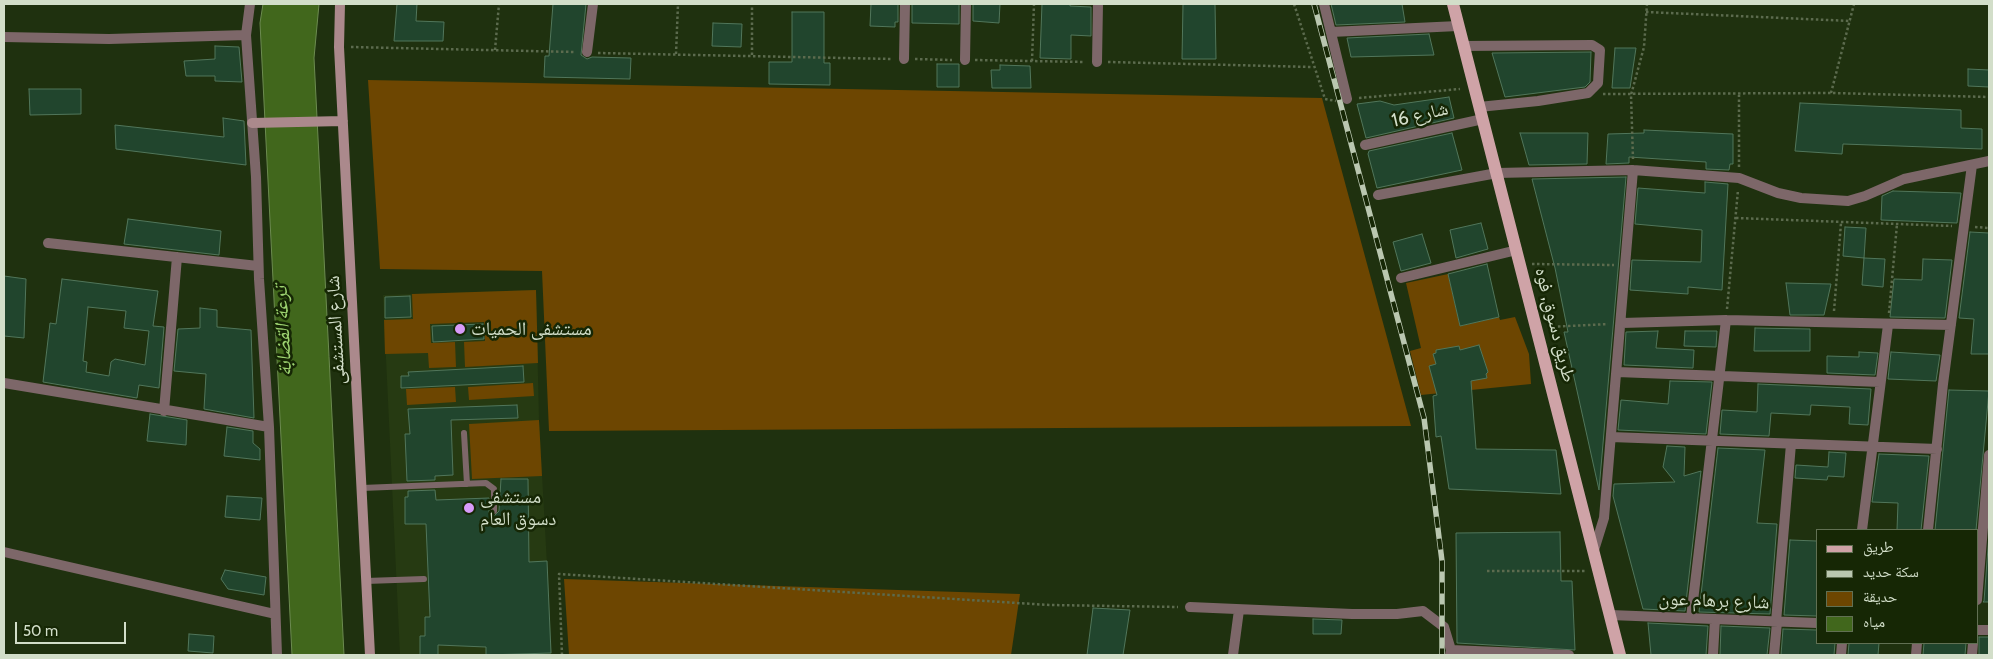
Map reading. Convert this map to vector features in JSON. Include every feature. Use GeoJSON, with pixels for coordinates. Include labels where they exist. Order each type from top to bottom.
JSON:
{"type":"FeatureCollection","features":[{"type":"Feature","properties":{"kind":"main road","name":"شارع المستشفى"},"geometry":{"type":"LineString","coordinates":[[340,4],[339,47],[370,655]]}},
{"type":"Feature","properties":{"kind":"main road","name":"طريق دسوق, فوه"},"geometry":{"type":"LineString","coordinates":[[1452,4],[1620,655]]}},
{"type":"Feature","properties":{"kind":"main road"},"geometry":{"type":"LineString","coordinates":[[256,123],[343,121]]}},
{"type":"Feature","properties":{"kind":"street"},"geometry":{"type":"LineString","coordinates":[[250,4],[246,35],[256,123],[258,266],[269,427],[277,655]]}},
{"type":"Feature","properties":{"kind":"street"},"geometry":{"type":"LineString","coordinates":[[587,52],[592,4]]}},
{"type":"Feature","properties":{"kind":"street"},"geometry":{"type":"LineString","coordinates":[[904,59],[906,4]]}},
{"type":"Feature","properties":{"kind":"street"},"geometry":{"type":"LineString","coordinates":[[966,4],[966,60]]}},
{"type":"Feature","properties":{"kind":"street"},"geometry":{"type":"LineString","coordinates":[[1097,62],[1098,4]]}},
{"type":"Feature","properties":{"kind":"street"},"geometry":{"type":"LineString","coordinates":[[1324,4],[1347,99]]}},
{"type":"Feature","properties":{"kind":"street"},"geometry":{"type":"LineString","coordinates":[[1331,32],[1458,26]]}},
{"type":"Feature","properties":{"kind":"street"},"geometry":{"type":"LineString","coordinates":[[4,37],[110,40],[246,35]]}},
{"type":"Feature","properties":{"kind":"street"},"geometry":{"type":"LineString","coordinates":[[1463,46],[1596,46],[1600,50],[1598,83],[1588,93]]}},
{"type":"Feature","properties":{"kind":"street","name":"شارع 16"},"geometry":{"type":"LineString","coordinates":[[1365,145],[1481,112],[1588,93]]}},
{"type":"Feature","properties":{"kind":"street"},"geometry":{"type":"LineString","coordinates":[[1378,195],[1497,173],[1633,170],[1738,178],[1778,193],[1848,201],[1865,196],[1904,179],[1989,161]]}},
{"type":"Feature","properties":{"kind":"street"},"geometry":{"type":"LineString","coordinates":[[1928,529],[1936,450],[1972,165]]}},
{"type":"Feature","properties":{"kind":"street"},"geometry":{"type":"LineString","coordinates":[[1594,550],[1604,518],[1622,323],[1633,170]]}},
{"type":"Feature","properties":{"kind":"street"},"geometry":{"type":"LineString","coordinates":[[48,243],[258,266]]}},
{"type":"Feature","properties":{"kind":"street"},"geometry":{"type":"LineString","coordinates":[[1402,278],[1517,250]]}},
{"type":"Feature","properties":{"kind":"street"},"geometry":{"type":"LineString","coordinates":[[164,411],[177,257]]}},
{"type":"Feature","properties":{"kind":"street"},"geometry":{"type":"LineString","coordinates":[[1622,323],[1726,320],[1952,325]]}},
{"type":"Feature","properties":{"kind":"street"},"geometry":{"type":"LineString","coordinates":[[1691,618],[1726,320]]}},
{"type":"Feature","properties":{"kind":"street"},"geometry":{"type":"LineString","coordinates":[[1862,529],[1888,324]]}},
{"type":"Feature","properties":{"kind":"street"},"geometry":{"type":"LineString","coordinates":[[1616,372],[1880,382]]}},
{"type":"Feature","properties":{"kind":"street"},"geometry":{"type":"LineString","coordinates":[[4,383],[269,427]]}},
{"type":"Feature","properties":{"kind":"street"},"geometry":{"type":"LineString","coordinates":[[1611,437],[1936,450]]}},
{"type":"Feature","properties":{"kind":"street"},"geometry":{"type":"LineString","coordinates":[[1774,655],[1791,444]]}},
{"type":"Feature","properties":{"kind":"street"},"geometry":{"type":"LineString","coordinates":[[1978,588],[1989,455]]}},
{"type":"Feature","properties":{"kind":"street"},"geometry":{"type":"LineString","coordinates":[[4,552],[275,614]]}},
{"type":"Feature","properties":{"kind":"street"},"geometry":{"type":"LineString","coordinates":[[1190,607],[1379,614],[1423,611],[1444,627],[1451,652],[1569,655]]}},
{"type":"Feature","properties":{"kind":"street"},"geometry":{"type":"LineString","coordinates":[[1233,655],[1239,610]]}},
{"type":"Feature","properties":{"kind":"street","name":"شارع برهام عون"},"geometry":{"type":"LineString","coordinates":[[1610,615],[1816,623]]}},
{"type":"Feature","properties":{"kind":"street"},"geometry":{"type":"LineString","coordinates":[[1712,655],[1715,619]]}},
{"type":"Feature","properties":{"kind":"lane"},"geometry":{"type":"LineString","coordinates":[[464,433],[467,484]]}},
{"type":"Feature","properties":{"kind":"lane"},"geometry":{"type":"LineString","coordinates":[[362,488],[486,483],[491,485],[494,490],[494,510]]}},
{"type":"Feature","properties":{"kind":"lane"},"geometry":{"type":"LineString","coordinates":[[366,581],[424,579]]}},
{"type":"Feature","properties":{"kind":"path"},"geometry":{"type":"LineString","coordinates":[[494,50],[500,4]]}},
{"type":"Feature","properties":{"kind":"path"},"geometry":{"type":"LineString","coordinates":[[676,54],[678,4]]}},
{"type":"Feature","properties":{"kind":"path"},"geometry":{"type":"LineString","coordinates":[[752,4],[752,55]]}},
{"type":"Feature","properties":{"kind":"path"},"geometry":{"type":"LineString","coordinates":[[1032,61],[1034,4]]}},
{"type":"Feature","properties":{"kind":"path"},"geometry":{"type":"LineString","coordinates":[[1294,4],[1325,99],[1339,101],[1474,88]]}},
{"type":"Feature","properties":{"kind":"path"},"geometry":{"type":"LineString","coordinates":[[1633,170],[1631,95],[1644,47],[1647,4]]}},
{"type":"Feature","properties":{"kind":"path"},"geometry":{"type":"LineString","coordinates":[[1831,93],[1854,4]]}},
{"type":"Feature","properties":{"kind":"path"},"geometry":{"type":"LineString","coordinates":[[1646,12],[1851,21]]}},
{"type":"Feature","properties":{"kind":"path"},"geometry":{"type":"LineString","coordinates":[[339,47],[1313,67]]}},
{"type":"Feature","properties":{"kind":"path"},"geometry":{"type":"LineString","coordinates":[[1588,93],[1631,95],[1831,93],[1989,97]]}},
{"type":"Feature","properties":{"kind":"path"},"geometry":{"type":"LineString","coordinates":[[1726,320],[1736,218],[1739,95]]}},
{"type":"Feature","properties":{"kind":"path"},"geometry":{"type":"LineString","coordinates":[[1736,218],[1989,228]]}},
{"type":"Feature","properties":{"kind":"path"},"geometry":{"type":"LineString","coordinates":[[1832,323],[1841,223]]}},
{"type":"Feature","properties":{"kind":"path"},"geometry":{"type":"LineString","coordinates":[[1888,324],[1897,224]]}},
{"type":"Feature","properties":{"kind":"path"},"geometry":{"type":"LineString","coordinates":[[1520,264],[1626,266]]}},
{"type":"Feature","properties":{"kind":"path"},"geometry":{"type":"LineString","coordinates":[[1537,328],[1622,323]]}},
{"type":"Feature","properties":{"kind":"path"},"geometry":{"type":"LineString","coordinates":[[1487,571],[1599,571]]}},
{"type":"Feature","properties":{"kind":"path"},"geometry":{"type":"LineString","coordinates":[[562,655],[559,574],[1049,605],[1190,607]]}},
{"type":"Feature","properties":{"kind":"shaded area","name":"مستشفى دسوق العام"},"geometry":{"type":"Polygon","coordinates":[[[536,290],[539,420],[552,655],[400,655],[383,295],[536,290]]]}},
{"type":"Feature","properties":{"kind":"green space"},"geometry":{"type":"Polygon","coordinates":[[[368,80],[1322,98],[1411,426],[549,431],[542,271],[380,269],[368,80]]]}},
{"type":"Feature","properties":{"kind":"green space"},"geometry":{"type":"Polygon","coordinates":[[[1448,274],[1460,326],[1499,317],[1500,320],[1515,317],[1529,354],[1531,384],[1421,395],[1410,351],[1421,348],[1406,283],[1448,274]]]}},
{"type":"Feature","properties":{"kind":"green space"},"geometry":{"type":"Polygon","coordinates":[[[536,290],[538,363],[465,367],[464,342],[485,341],[484,322],[430,324],[431,343],[455,342],[456,367],[429,368],[428,353],[385,354],[384,320],[413,319],[412,294],[536,290]]]}},
{"type":"Feature","properties":{"kind":"green space"},"geometry":{"type":"Polygon","coordinates":[[[533,383],[534,396],[469,400],[468,387],[533,383]]]}},
{"type":"Feature","properties":{"kind":"green space"},"geometry":{"type":"Polygon","coordinates":[[[455,387],[456,402],[407,405],[406,389],[455,387]]]}},
{"type":"Feature","properties":{"kind":"green space"},"geometry":{"type":"Polygon","coordinates":[[[539,420],[542,476],[472,479],[469,424],[539,420]]]}},
{"type":"Feature","properties":{"kind":"green space"},"geometry":{"type":"Polygon","coordinates":[[[564,579],[1020,594],[1011,655],[569,655],[564,579]]]}},
{"type":"Feature","properties":{"kind":"water","name":"ترعة القضابة"},"geometry":{"type":"Polygon","coordinates":[[[263,4],[319,4],[314,58],[344,655],[292,655],[260,23],[263,4]]]}},
{"type":"Feature","properties":{"kind":"building"},"geometry":{"type":"Polygon","coordinates":[[[397,4],[417,4],[416,21],[444,22],[443,41],[394,41],[397,4]]]}},
{"type":"Feature","properties":{"kind":"building"},"geometry":{"type":"Polygon","coordinates":[[[553,4],[586,4],[581,55],[587,59],[592,57],[631,58],[630,79],[544,77],[545,56],[549,56],[553,4]]]}},
{"type":"Feature","properties":{"kind":"building"},"geometry":{"type":"Polygon","coordinates":[[[871,4],[898,4],[898,22],[895,22],[895,27],[870,26],[871,4]]]}},
{"type":"Feature","properties":{"kind":"building"},"geometry":{"type":"Polygon","coordinates":[[[912,4],[959,4],[959,24],[912,23],[912,4]]]}},
{"type":"Feature","properties":{"kind":"building"},"geometry":{"type":"Polygon","coordinates":[[[973,4],[1000,4],[999,23],[973,21],[973,4]]]}},
{"type":"Feature","properties":{"kind":"building"},"geometry":{"type":"Polygon","coordinates":[[[1042,4],[1070,4],[1070,6],[1091,7],[1091,36],[1071,35],[1071,59],[1040,58],[1042,4]]]}},
{"type":"Feature","properties":{"kind":"building"},"geometry":{"type":"Polygon","coordinates":[[[1183,4],[1215,4],[1216,59],[1182,59],[1183,4]]]}},
{"type":"Feature","properties":{"kind":"building"},"geometry":{"type":"Polygon","coordinates":[[[1331,4],[1402,4],[1405,22],[1336,25],[1331,4]]]}},
{"type":"Feature","properties":{"kind":"building"},"geometry":{"type":"Polygon","coordinates":[[[792,12],[824,12],[824,63],[830,63],[830,85],[769,84],[769,62],[792,62],[792,12]]]}},
{"type":"Feature","properties":{"kind":"building"},"geometry":{"type":"Polygon","coordinates":[[[713,23],[742,24],[741,47],[712,46],[713,23]]]}},
{"type":"Feature","properties":{"kind":"building"},"geometry":{"type":"Polygon","coordinates":[[[1429,34],[1434,55],[1351,57],[1347,38],[1429,34]]]}},
{"type":"Feature","properties":{"kind":"building"},"geometry":{"type":"Polygon","coordinates":[[[215,46],[239,47],[242,82],[215,81],[215,76],[186,76],[184,61],[215,59],[215,46]]]}},
{"type":"Feature","properties":{"kind":"building"},"geometry":{"type":"Polygon","coordinates":[[[1615,48],[1636,48],[1630,88],[1612,88],[1615,48]]]}},
{"type":"Feature","properties":{"kind":"building"},"geometry":{"type":"Polygon","coordinates":[[[1591,52],[1590,82],[1585,87],[1505,97],[1492,53],[1591,52]]]}},
{"type":"Feature","properties":{"kind":"building"},"geometry":{"type":"Polygon","coordinates":[[[937,64],[959,64],[959,87],[937,87],[937,64]]]}},
{"type":"Feature","properties":{"kind":"building"},"geometry":{"type":"Polygon","coordinates":[[[1000,65],[1030,66],[1031,88],[992,88],[991,70],[1000,70],[1000,65]]]}},
{"type":"Feature","properties":{"kind":"building"},"geometry":{"type":"Polygon","coordinates":[[[1968,69],[1989,70],[1989,87],[1968,86],[1968,69]]]}},
{"type":"Feature","properties":{"kind":"building"},"geometry":{"type":"Polygon","coordinates":[[[29,89],[81,89],[81,114],[30,115],[29,89]]]}},
{"type":"Feature","properties":{"kind":"building"},"geometry":{"type":"Polygon","coordinates":[[[1449,97],[1454,118],[1366,138],[1357,104],[1380,101],[1394,105],[1449,97]]]}},
{"type":"Feature","properties":{"kind":"building"},"geometry":{"type":"Polygon","coordinates":[[[1800,103],[1961,110],[1961,128],[1982,129],[1982,149],[1843,144],[1842,154],[1795,151],[1800,103]]]}},
{"type":"Feature","properties":{"kind":"building"},"geometry":{"type":"Polygon","coordinates":[[[223,118],[244,121],[246,165],[116,149],[115,125],[224,137],[223,118]]]}},
{"type":"Feature","properties":{"kind":"building"},"geometry":{"type":"Polygon","coordinates":[[[1644,130],[1733,134],[1733,164],[1730,164],[1729,170],[1706,169],[1706,162],[1629,157],[1629,163],[1606,164],[1608,134],[1644,133],[1644,130]]]}},
{"type":"Feature","properties":{"kind":"building"},"geometry":{"type":"Polygon","coordinates":[[[1452,133],[1462,170],[1377,188],[1368,154],[1369,151],[1452,133]]]}},
{"type":"Feature","properties":{"kind":"building"},"geometry":{"type":"Polygon","coordinates":[[[1520,133],[1588,133],[1587,164],[1529,165],[1520,133]]]}},
{"type":"Feature","properties":{"kind":"building"},"geometry":{"type":"Polygon","coordinates":[[[1626,177],[1599,490],[1564,332],[1568,332],[1555,268],[1532,179],[1626,177]]]}},
{"type":"Feature","properties":{"kind":"building"},"geometry":{"type":"Polygon","coordinates":[[[1705,182],[1728,184],[1722,290],[1688,287],[1688,294],[1630,290],[1632,260],[1701,262],[1702,230],[1635,224],[1638,188],[1705,193],[1705,182]]]}},
{"type":"Feature","properties":{"kind":"building"},"geometry":{"type":"Polygon","coordinates":[[[1893,191],[1961,193],[1957,223],[1881,220],[1882,196],[1893,191]]]}},
{"type":"Feature","properties":{"kind":"building"},"geometry":{"type":"Polygon","coordinates":[[[128,219],[221,231],[219,255],[124,244],[128,219]]]}},
{"type":"Feature","properties":{"kind":"building"},"geometry":{"type":"Polygon","coordinates":[[[1481,223],[1488,249],[1456,258],[1450,230],[1481,223]]]}},
{"type":"Feature","properties":{"kind":"building"},"geometry":{"type":"Polygon","coordinates":[[[1845,227],[1866,228],[1864,258],[1843,256],[1845,227]]]}},
{"type":"Feature","properties":{"kind":"building"},"geometry":{"type":"Polygon","coordinates":[[[1970,232],[1989,233],[1989,354],[1971,354],[1974,319],[1959,318],[1970,232]]]}},
{"type":"Feature","properties":{"kind":"building"},"geometry":{"type":"Polygon","coordinates":[[[1422,234],[1431,263],[1401,271],[1393,242],[1422,234]]]}},
{"type":"Feature","properties":{"kind":"building"},"geometry":{"type":"Polygon","coordinates":[[[1864,258],[1885,259],[1883,287],[1862,285],[1864,258]]]}},
{"type":"Feature","properties":{"kind":"building"},"geometry":{"type":"Polygon","coordinates":[[[1923,259],[1952,260],[1945,318],[1890,317],[1894,279],[1922,280],[1923,259]]]}},
{"type":"Feature","properties":{"kind":"building"},"geometry":{"type":"Polygon","coordinates":[[[1487,264],[1499,317],[1460,326],[1448,274],[1487,264]]]}},
{"type":"Feature","properties":{"kind":"building"},"geometry":{"type":"Polygon","coordinates":[[[4,276],[26,279],[24,338],[4,336],[4,276]]]}},
{"type":"Feature","properties":{"kind":"building"},"geometry":{"type":"Polygon","coordinates":[[[62,279],[158,291],[153,326],[164,327],[159,388],[139,385],[137,398],[43,382],[50,323],[56,324],[62,279]],[[88,307],[83,361],[87,362],[86,372],[109,376],[111,362],[115,359],[145,365],[149,331],[124,328],[126,311],[88,307]]]}},
{"type":"Feature","properties":{"kind":"building"},"geometry":{"type":"Polygon","coordinates":[[[1786,283],[1831,284],[1824,315],[1790,315],[1786,283]]]}},
{"type":"Feature","properties":{"kind":"building"},"geometry":{"type":"Polygon","coordinates":[[[410,296],[411,317],[385,318],[385,297],[410,296]]]}},
{"type":"Feature","properties":{"kind":"building"},"geometry":{"type":"Polygon","coordinates":[[[200,308],[217,310],[217,327],[251,330],[254,418],[204,409],[206,374],[174,371],[178,329],[200,328],[200,308]]]}},
{"type":"Feature","properties":{"kind":"building"},"geometry":{"type":"Polygon","coordinates":[[[483,324],[484,339],[433,342],[432,326],[483,324]]]}},
{"type":"Feature","properties":{"kind":"building"},"geometry":{"type":"Polygon","coordinates":[[[1755,328],[1810,329],[1810,351],[1754,351],[1755,328]]]}},
{"type":"Feature","properties":{"kind":"building"},"geometry":{"type":"Polygon","coordinates":[[[1658,331],[1656,348],[1694,350],[1693,368],[1624,365],[1626,332],[1658,331]]]}},
{"type":"Feature","properties":{"kind":"building"},"geometry":{"type":"Polygon","coordinates":[[[1685,331],[1717,331],[1716,347],[1684,346],[1685,331]]]}},
{"type":"Feature","properties":{"kind":"building"},"geometry":{"type":"Polygon","coordinates":[[[1479,345],[1488,372],[1486,374],[1487,378],[1471,381],[1476,449],[1556,450],[1561,494],[1449,489],[1441,436],[1436,437],[1433,396],[1437,395],[1429,366],[1436,364],[1433,354],[1436,353],[1436,350],[1459,346],[1460,350],[1479,345]]]}},
{"type":"Feature","properties":{"kind":"building"},"geometry":{"type":"Polygon","coordinates":[[[1859,352],[1878,353],[1875,375],[1827,373],[1827,356],[1859,357],[1859,352]]]}},
{"type":"Feature","properties":{"kind":"building"},"geometry":{"type":"Polygon","coordinates":[[[1891,352],[1940,355],[1936,381],[1888,379],[1891,352]]]}},
{"type":"Feature","properties":{"kind":"building"},"geometry":{"type":"Polygon","coordinates":[[[523,366],[524,382],[401,388],[401,376],[409,376],[408,372],[523,366]]]}},
{"type":"Feature","properties":{"kind":"building"},"geometry":{"type":"Polygon","coordinates":[[[1670,381],[1712,382],[1706,434],[1618,430],[1621,400],[1668,404],[1670,381]]]}},
{"type":"Feature","properties":{"kind":"building"},"geometry":{"type":"Polygon","coordinates":[[[1758,384],[1871,389],[1868,425],[1849,424],[1850,407],[1811,405],[1810,415],[1771,413],[1769,436],[1720,434],[1722,410],[1757,412],[1758,384]]]}},
{"type":"Feature","properties":{"kind":"building"},"geometry":{"type":"Polygon","coordinates":[[[1949,390],[1989,391],[1976,529],[1935,529],[1949,390]]]}},
{"type":"Feature","properties":{"kind":"building"},"geometry":{"type":"Polygon","coordinates":[[[517,405],[518,418],[451,420],[453,475],[435,476],[435,480],[407,481],[405,434],[410,434],[408,409],[517,405]]]}},
{"type":"Feature","properties":{"kind":"building"},"geometry":{"type":"Polygon","coordinates":[[[150,414],[187,420],[186,445],[147,441],[150,414]]]}},
{"type":"Feature","properties":{"kind":"building"},"geometry":{"type":"Polygon","coordinates":[[[227,427],[253,431],[253,443],[260,449],[260,460],[224,456],[227,427]]]}},
{"type":"Feature","properties":{"kind":"building"},"geometry":{"type":"Polygon","coordinates":[[[1667,446],[1685,447],[1684,476],[1701,471],[1685,611],[1643,609],[1613,496],[1614,484],[1675,482],[1663,467],[1667,446]]]}},
{"type":"Feature","properties":{"kind":"building"},"geometry":{"type":"Polygon","coordinates":[[[1718,448],[1765,450],[1757,523],[1777,524],[1770,614],[1699,612],[1718,448]]]}},
{"type":"Feature","properties":{"kind":"building"},"geometry":{"type":"Polygon","coordinates":[[[1829,452],[1846,453],[1844,477],[1828,476],[1827,480],[1795,478],[1796,465],[1828,467],[1829,452]]]}},
{"type":"Feature","properties":{"kind":"building"},"geometry":{"type":"Polygon","coordinates":[[[1879,454],[1929,456],[1921,529],[1897,529],[1898,503],[1872,502],[1879,454]]]}},
{"type":"Feature","properties":{"kind":"building"},"geometry":{"type":"Polygon","coordinates":[[[501,479],[528,479],[529,562],[547,561],[551,653],[486,655],[486,647],[438,645],[438,655],[420,655],[420,636],[425,636],[425,617],[430,617],[426,524],[405,524],[405,497],[408,497],[408,491],[435,490],[436,500],[489,498],[489,513],[494,516],[499,511],[501,479]]]}},
{"type":"Feature","properties":{"kind":"building"},"geometry":{"type":"Polygon","coordinates":[[[227,496],[262,498],[260,520],[225,517],[227,496]]]}},
{"type":"Feature","properties":{"kind":"building"},"geometry":{"type":"Polygon","coordinates":[[[1560,532],[1561,581],[1572,581],[1575,650],[1457,643],[1456,533],[1560,532]]]}},
{"type":"Feature","properties":{"kind":"building"},"geometry":{"type":"Polygon","coordinates":[[[1989,535],[1989,602],[1983,602],[1984,601],[1989,535]]]}},
{"type":"Feature","properties":{"kind":"building"},"geometry":{"type":"Polygon","coordinates":[[[1790,540],[1816,541],[1816,616],[1784,615],[1790,540]]]}},
{"type":"Feature","properties":{"kind":"building"},"geometry":{"type":"Polygon","coordinates":[[[225,570],[266,577],[264,595],[228,589],[221,579],[225,570]]]}},
{"type":"Feature","properties":{"kind":"building"},"geometry":{"type":"Polygon","coordinates":[[[1093,608],[1130,610],[1123,655],[1087,655],[1093,608]]]}},
{"type":"Feature","properties":{"kind":"building"},"geometry":{"type":"Polygon","coordinates":[[[1313,619],[1342,620],[1341,634],[1313,634],[1313,619]]]}},
{"type":"Feature","properties":{"kind":"building"},"geometry":{"type":"Polygon","coordinates":[[[1648,623],[1708,626],[1706,655],[1651,655],[1648,623]]]}},
{"type":"Feature","properties":{"kind":"building"},"geometry":{"type":"Polygon","coordinates":[[[1721,626],[1770,628],[1767,655],[1720,655],[1721,626]]]}},
{"type":"Feature","properties":{"kind":"building"},"geometry":{"type":"Polygon","coordinates":[[[1783,629],[1816,630],[1816,644],[1835,644],[1834,655],[1781,655],[1783,629]]]}},
{"type":"Feature","properties":{"kind":"building"},"geometry":{"type":"Polygon","coordinates":[[[189,634],[214,636],[213,653],[188,651],[189,634]]]}},
{"type":"Feature","properties":{"kind":"building"},"geometry":{"type":"Polygon","coordinates":[[[1979,637],[1989,637],[1989,655],[1979,655],[1979,637]]]}},
{"type":"Feature","properties":{"kind":"building"},"geometry":{"type":"Polygon","coordinates":[[[1849,644],[1879,644],[1878,655],[1848,655],[1849,644]]]}},
{"type":"Feature","properties":{"kind":"building"},"geometry":{"type":"Polygon","coordinates":[[[1924,644],[1966,644],[1965,655],[1923,655],[1924,644]]]}},
{"type":"Feature","properties":{"kind":"railway"},"geometry":{"type":"LineString","coordinates":[[1314,4],[1424,418],[1442,561],[1442,655]]}},
{"type":"Feature","properties":{"kind":"place","name":"مستشفى الحميات"},"geometry":{"type":"Point","coordinates":[460,329]}},
{"type":"Feature","properties":{"kind":"place","name":"مستشفى دسوق العام"},"geometry":{"type":"Point","coordinates":[469,508]}}]}
